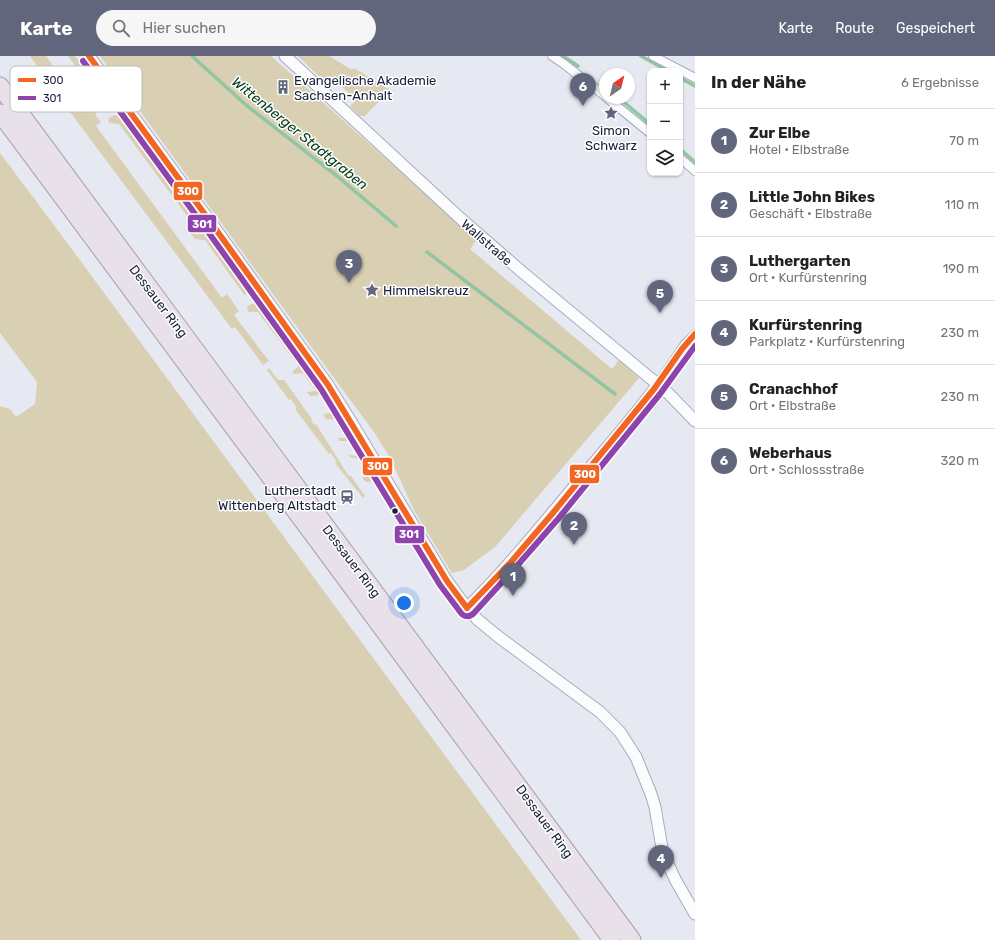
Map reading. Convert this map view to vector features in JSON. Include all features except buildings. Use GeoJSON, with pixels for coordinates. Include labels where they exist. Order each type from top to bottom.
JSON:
{"type":"FeatureCollection","features":[{"type":"Feature","properties":{"kind":"main road","name":"Dessauer Ring"},"geometry":{"type":"LineString","coordinates":[[0,86],[10,100]]}},
{"type":"Feature","properties":{"kind":"main road","name":"Dessauer Ring"},"geometry":{"type":"LineString","coordinates":[[19,112],[632,940]]}},
{"type":"Feature","properties":{"kind":"main road","name":"Dessauer Ring"},"geometry":{"type":"LineString","coordinates":[[0,113],[612,940]]}},
{"type":"Feature","properties":{"kind":"street"},"geometry":{"type":"LineString","coordinates":[[89,56],[96,66]]}},
{"type":"Feature","properties":{"kind":"street","name":"Wallstraße"},"geometry":{"type":"LineString","coordinates":[[285,56],[460,218],[527,276],[672,396],[695,421]]}},
{"type":"Feature","properties":{"kind":"street"},"geometry":{"type":"LineString","coordinates":[[552,56],[599,92]]}},
{"type":"Feature","properties":{"kind":"street"},"geometry":{"type":"LineString","coordinates":[[653,56],[695,78]]}},
{"type":"Feature","properties":{"kind":"street"},"geometry":{"type":"LineString","coordinates":[[615,104],[647,131]]}},
{"type":"Feature","properties":{"kind":"street"},"geometry":{"type":"LineString","coordinates":[[130,112],[328,385],[457,596],[478,620],[600,712],[620,732],[636,757],[651,794],[662,848],[666,860],[695,914]]}},
{"type":"Feature","properties":{"kind":"street"},"geometry":{"type":"LineString","coordinates":[[683,161],[695,171]]}},
{"type":"Feature","properties":{"kind":"street"},"geometry":{"type":"LineString","coordinates":[[467,608],[533,537],[640,407],[658,384],[685,344],[695,334]]}},
{"type":"Feature","properties":{"kind":"shaded area"},"geometry":{"type":"Polygon","coordinates":[[[30,56],[46,56],[53,66],[37,66],[30,56]]]}},
{"type":"Feature","properties":{"kind":"shaded area"},"geometry":{"type":"Polygon","coordinates":[[[68,56],[75,56],[82,66],[75,66],[68,56]]]}},
{"type":"Feature","properties":{"kind":"shaded area"},"geometry":{"type":"Polygon","coordinates":[[[100,56],[271,56],[477,240],[470,249],[612,369],[619,360],[639,378],[495,547],[464,570],[452,573],[415,512],[390,458],[374,432],[141,112],[142,112],[142,66],[107,66],[100,56]]]}},
{"type":"Feature","properties":{"kind":"shaded area"},"geometry":{"type":"Polygon","coordinates":[[[298,56],[329,56],[352,70],[354,68],[390,90],[365,116],[360,116],[350,106],[356,100],[335,80],[329,86],[298,56]]]}},
{"type":"Feature","properties":{"kind":"shaded area"},"geometry":{"type":"Polygon","coordinates":[[[70,112],[96,112],[96,116],[101,122],[96,126],[222,298],[227,294],[239,311],[234,315],[269,361],[263,365],[235,327],[232,329],[70,112]]]}},
{"type":"Feature","properties":{"kind":"shaded area"},"geometry":{"type":"Polygon","coordinates":[[[114,115],[118,115],[247,291],[245,296],[205,240],[195,239],[186,228],[196,228],[119,124],[109,123],[108,120],[114,115]]]}},
{"type":"Feature","properties":{"kind":"shaded area"},"geometry":{"type":"Polygon","coordinates":[[[0,153],[581,940],[0,940],[0,406],[10,409],[16,417],[35,404],[37,382],[0,333],[0,153]]]}},
{"type":"Feature","properties":{"kind":"shaded area"},"geometry":{"type":"Polygon","coordinates":[[[255,303],[298,360],[295,362],[258,312],[248,312],[247,308],[249,305],[255,303]]]}},
{"type":"Feature","properties":{"kind":"shaded area"},"geometry":{"type":"Polygon","coordinates":[[[300,365],[332,408],[374,477],[370,482],[366,482],[363,479],[363,477],[371,476],[360,459],[350,457],[348,455],[358,456],[349,441],[339,441],[338,438],[347,438],[336,420],[326,419],[323,414],[332,413],[319,395],[310,396],[307,392],[316,391],[303,373],[294,374],[292,372],[300,365]]]}},
{"type":"Feature","properties":{"kind":"shaded area"},"geometry":{"type":"Polygon","coordinates":[[[269,368],[278,380],[284,380],[312,419],[311,420],[314,425],[316,424],[348,475],[351,476],[365,496],[363,498],[335,463],[337,462],[331,453],[329,454],[295,409],[297,408],[291,399],[289,400],[267,370],[269,368]]]}},
{"type":"Feature","properties":{"kind":"waterway","name":"Wittenberger Stadtgraben"},"geometry":{"type":"LineString","coordinates":[[192,56],[246,105],[337,176],[396,226]]}},
{"type":"Feature","properties":{"kind":"waterway"},"geometry":{"type":"LineString","coordinates":[[563,56],[578,66]]}},
{"type":"Feature","properties":{"kind":"waterway"},"geometry":{"type":"LineString","coordinates":[[641,56],[663,68]]}},
{"type":"Feature","properties":{"kind":"waterway"},"geometry":{"type":"LineString","coordinates":[[683,80],[695,86]]}},
{"type":"Feature","properties":{"kind":"waterway"},"geometry":{"type":"LineString","coordinates":[[626,104],[647,121]]}},
{"type":"Feature","properties":{"kind":"waterway"},"geometry":{"type":"LineString","coordinates":[[683,152],[695,162]]}},
{"type":"Feature","properties":{"kind":"waterway","name":"Wittenberger Stadtgraben"},"geometry":{"type":"LineString","coordinates":[[427,252],[615,394]]}},
{"type":"Feature","properties":{"kind":"transit line","name":"300"},"geometry":{"type":"LineString","coordinates":[[89,56],[96,66]]}},
{"type":"Feature","properties":{"kind":"transit line","name":"301"},"geometry":{"type":"LineString","coordinates":[[83,61],[87,66]]}},
{"type":"Feature","properties":{"kind":"transit line","name":"301"},"geometry":{"type":"LineString","coordinates":[[120,112],[321,389],[440,585],[461,613],[465,616],[473,614],[558,519],[660,394],[695,346]]}},
{"type":"Feature","properties":{"kind":"transit line","name":"300"},"geometry":{"type":"LineString","coordinates":[[130,112],[328,385],[447,581],[467,608]]}},
{"type":"Feature","properties":{"kind":"transit line","name":"300"},"geometry":{"type":"LineString","coordinates":[[467,608],[511,562],[552,514],[654,389],[682,349],[695,334]]}},
{"type":"Feature","properties":{"kind":"place","name":"Evangelische Akademie Sachsen-Anhalt"},"geometry":{"type":"Point","coordinates":[283,87]}},
{"type":"Feature","properties":{"kind":"place","name":"Weberhaus"},"geometry":{"type":"Point","coordinates":[583,106]}},
{"type":"Feature","properties":{"kind":"place","name":"Simon Schwarz"},"geometry":{"type":"Point","coordinates":[611,113]}},
{"type":"Feature","properties":{"kind":"place","name":"Luthergarten"},"geometry":{"type":"Point","coordinates":[349,283]}},
{"type":"Feature","properties":{"kind":"place","name":"Himmelskreuz"},"geometry":{"type":"Point","coordinates":[372,290]}},
{"type":"Feature","properties":{"kind":"place","name":"Cranachhof"},"geometry":{"type":"Point","coordinates":[660,313]}},
{"type":"Feature","properties":{"kind":"place","name":"Lutherstadt Wittenberg Altstadt"},"geometry":{"type":"Point","coordinates":[347,497]}},
{"type":"Feature","properties":{"kind":"place","name":"Little John Bikes"},"geometry":{"type":"Point","coordinates":[574,545]}},
{"type":"Feature","properties":{"kind":"place","name":"Zur Elbe"},"geometry":{"type":"Point","coordinates":[513,596]}},
{"type":"Feature","properties":{"kind":"place","name":"Kurfürstenring"},"geometry":{"type":"Point","coordinates":[661,878]}}]}
